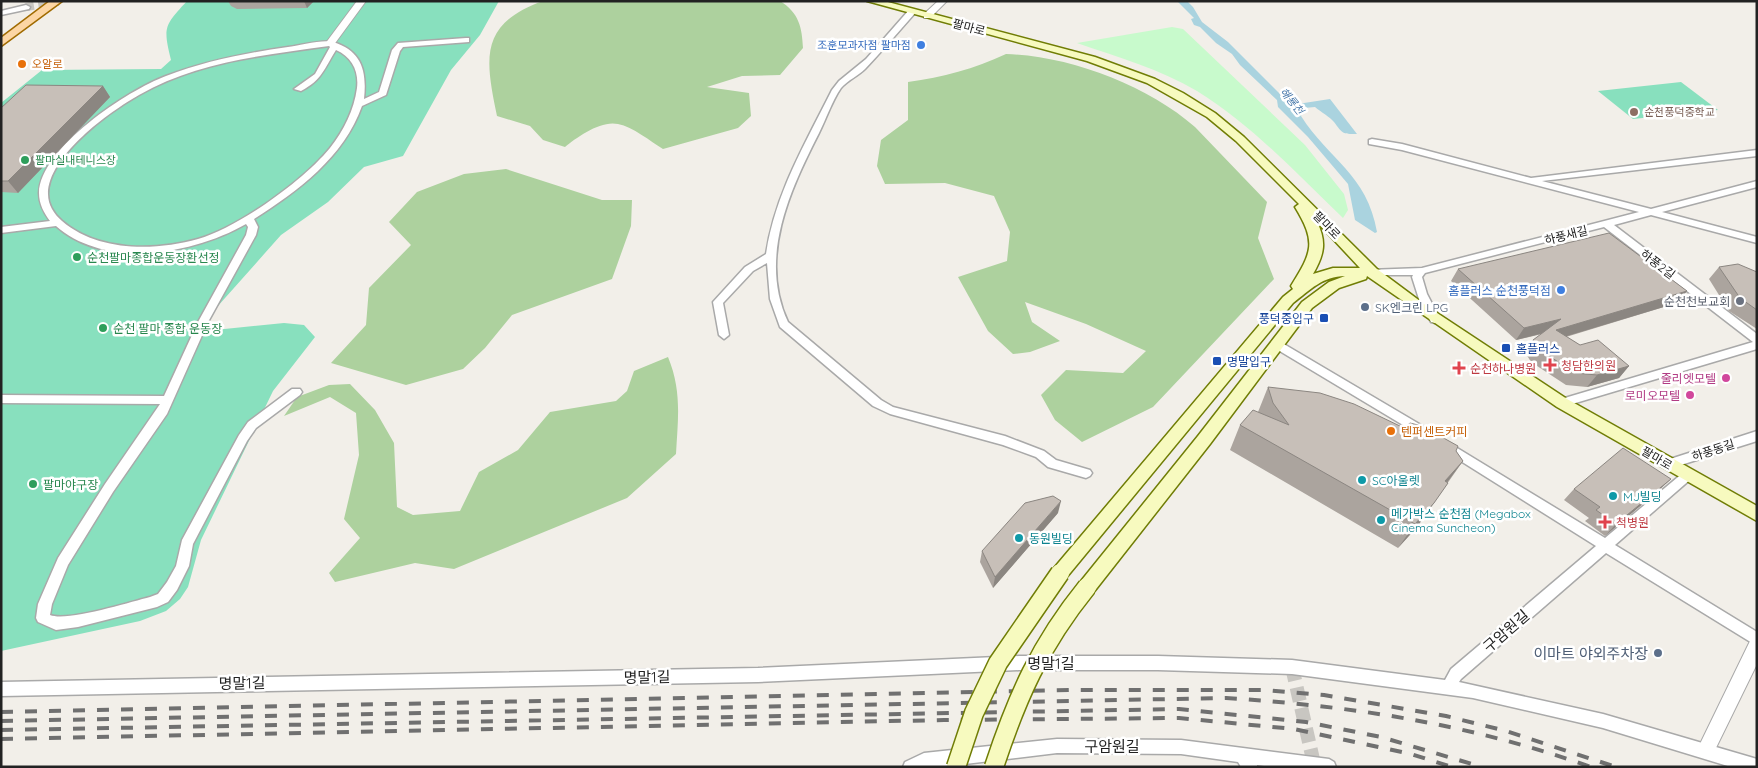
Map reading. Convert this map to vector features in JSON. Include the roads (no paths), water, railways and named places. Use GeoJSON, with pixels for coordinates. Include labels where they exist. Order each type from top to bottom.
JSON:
{"type":"FeatureCollection","features":[{"type":"Feature","properties":{"kind":"main road"},"geometry":{"type":"LineString","coordinates":[[1,34],[44,1]]}},
{"type":"Feature","properties":{"kind":"main road"},"geometry":{"type":"LineString","coordinates":[[1,43],[57,1]]}},
{"type":"Feature","properties":{"kind":"main road","name":"팔마로"},"geometry":{"type":"LineString","coordinates":[[872,1],[1082,57],[1151,81],[1179,95],[1211,115],[1285,182],[1372,272],[1435,319],[1562,403],[1757,514]]}},
{"type":"Feature","properties":{"kind":"main road"},"geometry":{"type":"LineString","coordinates":[[956,767],[974,713],[998,663],[1060,573],[1288,300],[1311,267],[1318,253],[1318,242],[1309,220],[1285,182]]}},
{"type":"Feature","properties":{"kind":"main road"},"geometry":{"type":"LineString","coordinates":[[1288,300],[1318,276],[1333,272],[1372,272]]}},
{"type":"Feature","properties":{"kind":"main road"},"geometry":{"type":"LineString","coordinates":[[994,767],[1008,723],[1028,679],[1052,633],[1087,587],[1204,440],[1307,305],[1322,292],[1334,285],[1372,272]]}},
{"type":"Feature","properties":{"kind":"street"},"geometry":{"type":"LineString","coordinates":[[298,89],[310,84],[320,76],[332,45],[362,1]]}},
{"type":"Feature","properties":{"kind":"street"},"geometry":{"type":"LineString","coordinates":[[927,16],[943,1]]}},
{"type":"Feature","properties":{"kind":"street"},"geometry":{"type":"LineString","coordinates":[[1,13],[26,7]]}},
{"type":"Feature","properties":{"kind":"street"},"geometry":{"type":"LineString","coordinates":[[912,12],[897,26],[863,67],[843,81],[836,90],[797,169],[781,210],[771,256],[776,301],[784,324],[877,403],[906,416],[1005,441],[1040,454],[1052,464],[1086,474]]}},
{"type":"Feature","properties":{"kind":"street"},"geometry":{"type":"LineString","coordinates":[[357,105],[383,93],[396,50],[401,45],[466,40]]}},
{"type":"Feature","properties":{"kind":"street"},"geometry":{"type":"LineString","coordinates":[[332,45],[351,53],[361,67],[363,82],[357,105],[337,145],[322,163],[248,218],[213,238],[171,249],[114,247],[81,237],[58,224],[44,202],[45,184],[51,171],[74,141],[119,104],[163,80],[209,63],[332,45]]}},
{"type":"Feature","properties":{"kind":"street"},"geometry":{"type":"LineString","coordinates":[[1372,142],[1402,147],[1757,240]]}},
{"type":"Feature","properties":{"kind":"street"},"geometry":{"type":"LineString","coordinates":[[1528,180],[1757,154]]}},
{"type":"Feature","properties":{"kind":"street","name":"하풍새길"},"geometry":{"type":"LineString","coordinates":[[1372,272],[1422,270],[1757,184]]}},
{"type":"Feature","properties":{"kind":"street"},"geometry":{"type":"LineString","coordinates":[[248,218],[253,227],[251,235],[203,322],[167,400],[155,423],[109,488],[64,562],[43,611],[43,618],[56,624],[78,621],[152,603],[162,598],[178,575],[186,544],[243,438],[252,425],[296,392]]}},
{"type":"Feature","properties":{"kind":"street"},"geometry":{"type":"LineString","coordinates":[[1,230],[58,224]]}},
{"type":"Feature","properties":{"kind":"street","name":"하풍2길"},"geometry":{"type":"LineString","coordinates":[[1606,224],[1757,340]]}},
{"type":"Feature","properties":{"kind":"street"},"geometry":{"type":"LineString","coordinates":[[724,335],[718,302],[749,269],[771,256]]}},
{"type":"Feature","properties":{"kind":"street"},"geometry":{"type":"LineString","coordinates":[[1422,270],[1418,277],[1422,296],[1435,319]]}},
{"type":"Feature","properties":{"kind":"street"},"geometry":{"type":"LineString","coordinates":[[1277,344],[1606,545],[1757,640]]}},
{"type":"Feature","properties":{"kind":"street"},"geometry":{"type":"LineString","coordinates":[[1562,403],[1757,345]]}},
{"type":"Feature","properties":{"kind":"street"},"geometry":{"type":"LineString","coordinates":[[1,399],[167,400]]}},
{"type":"Feature","properties":{"kind":"street","name":"하풍동길"},"geometry":{"type":"LineString","coordinates":[[1668,464],[1757,436]]}},
{"type":"Feature","properties":{"kind":"street","name":"구암원길"},"geometry":{"type":"LineString","coordinates":[[1449,687],[1456,674],[1688,475]]}},
{"type":"Feature","properties":{"kind":"street"},"geometry":{"type":"LineString","coordinates":[[1706,750],[1757,645]]}},
{"type":"Feature","properties":{"kind":"street","name":"명말1길"},"geometry":{"type":"LineString","coordinates":[[1,689],[748,676],[1019,663],[1167,663],[1292,667],[1449,687]]}},
{"type":"Feature","properties":{"kind":"street"},"geometry":{"type":"LineString","coordinates":[[1449,687],[1580,715],[1706,750],[1757,767]]}},
{"type":"Feature","properties":{"kind":"street","name":"구암원길"},"geometry":{"type":"LineString","coordinates":[[910,767],[924,761],[1057,746],[1181,747],[1329,767]]}},
{"type":"Feature","properties":{"kind":"street"},"geometry":{"type":"LineString","coordinates":[[1242,754],[1250,767]]}},
{"type":"Feature","properties":{"kind":"water"},"geometry":{"type":"Polygon","coordinates":[[[1177,1],[1187,1],[1202,22],[1228,42],[1291,105],[1330,99],[1357,134],[1343,133],[1332,120],[1315,107],[1304,108],[1301,116],[1323,145],[1356,181],[1372,212],[1377,232],[1375,233],[1355,220],[1348,184],[1308,137],[1278,107],[1277,100],[1240,65],[1232,54],[1216,43],[1200,27],[1194,25],[1191,19],[1194,18],[1177,1]]]}},
{"type":"Feature","properties":{"kind":"tunnel"},"geometry":{"type":"LineString","coordinates":[[26,7],[63,1]]}},
{"type":"Feature","properties":{"kind":"tunnel"},"geometry":{"type":"LineString","coordinates":[[1292,667],[1314,764]]}},
{"type":"Feature","properties":{"kind":"railway"},"geometry":{"type":"LineString","coordinates":[[1,712],[1073,690],[1264,690],[1324,695],[1446,716],[1506,731],[1616,767]]}},
{"type":"Feature","properties":{"kind":"railway"},"geometry":{"type":"LineString","coordinates":[[1,721],[1226,698],[1320,706],[1411,719],[1501,739],[1591,767]]}},
{"type":"Feature","properties":{"kind":"railway"},"geometry":{"type":"LineString","coordinates":[[1,730],[1179,709],[1306,722],[1381,737],[1482,767]]}},
{"type":"Feature","properties":{"kind":"railway"},"geometry":{"type":"LineString","coordinates":[[1,739],[944,720],[1179,718],[1294,729],[1411,754],[1452,767]]}},
{"type":"Feature","properties":{"kind":"place","name":"조훈모과자점 팔마점"},"geometry":{"type":"Point","coordinates":[921,45]}},
{"type":"Feature","properties":{"kind":"place","name":"오알로"},"geometry":{"type":"Point","coordinates":[22,64]}},
{"type":"Feature","properties":{"kind":"place","name":"순천풍덕중학교"},"geometry":{"type":"Point","coordinates":[1634,112]}},
{"type":"Feature","properties":{"kind":"place","name":"팔마실내테니스장"},"geometry":{"type":"Point","coordinates":[25,160]}},
{"type":"Feature","properties":{"kind":"place","name":"순천팔마종합운동장환선정"},"geometry":{"type":"Point","coordinates":[77,257]}},
{"type":"Feature","properties":{"kind":"place","name":"홈플러스 순천풍덕점"},"geometry":{"type":"Point","coordinates":[1561,290]}},
{"type":"Feature","properties":{"kind":"place","name":"순천천보교회"},"geometry":{"type":"Point","coordinates":[1740,301]}},
{"type":"Feature","properties":{"kind":"place","name":"SK엔크린 LPG"},"geometry":{"type":"Point","coordinates":[1365,307]}},
{"type":"Feature","properties":{"kind":"place","name":"풍덕중입구"},"geometry":{"type":"Point","coordinates":[1324,318]}},
{"type":"Feature","properties":{"kind":"place","name":"순천 팔마 종합 운동장"},"geometry":{"type":"Point","coordinates":[103,328]}},
{"type":"Feature","properties":{"kind":"place","name":"홈플러스"},"geometry":{"type":"Point","coordinates":[1506,348]}},
{"type":"Feature","properties":{"kind":"place","name":"명말입구"},"geometry":{"type":"Point","coordinates":[1217,361]}},
{"type":"Feature","properties":{"kind":"place","name":"청담한의원"},"geometry":{"type":"Point","coordinates":[1550,365]}},
{"type":"Feature","properties":{"kind":"place","name":"순천하나병원"},"geometry":{"type":"Point","coordinates":[1459,368]}},
{"type":"Feature","properties":{"kind":"place","name":"줄리엣모텔"},"geometry":{"type":"Point","coordinates":[1726,378]}},
{"type":"Feature","properties":{"kind":"place","name":"로미오모텔"},"geometry":{"type":"Point","coordinates":[1690,395]}},
{"type":"Feature","properties":{"kind":"place","name":"텐퍼센트커피"},"geometry":{"type":"Point","coordinates":[1391,431]}},
{"type":"Feature","properties":{"kind":"place","name":"SC아울렛"},"geometry":{"type":"Point","coordinates":[1362,480]}},
{"type":"Feature","properties":{"kind":"place","name":"팔마야구장"},"geometry":{"type":"Point","coordinates":[33,484]}},
{"type":"Feature","properties":{"kind":"place","name":"MJ빌딩"},"geometry":{"type":"Point","coordinates":[1613,496]}},
{"type":"Feature","properties":{"kind":"place","name":"메가박스 순천점 (Megabox Cinema Suncheon)"},"geometry":{"type":"Point","coordinates":[1381,520]}},
{"type":"Feature","properties":{"kind":"place","name":"척병원"},"geometry":{"type":"Point","coordinates":[1605,522]}},
{"type":"Feature","properties":{"kind":"place","name":"동원빌딩"},"geometry":{"type":"Point","coordinates":[1019,538]}},
{"type":"Feature","properties":{"kind":"place","name":"이마트 야외주차장"},"geometry":{"type":"Point","coordinates":[1658,653]}},
{"type":"Feature","properties":{"kind":"water label","name":"해룡천"},"geometry":{"type":"Point","coordinates":[1292,101]}}]}
